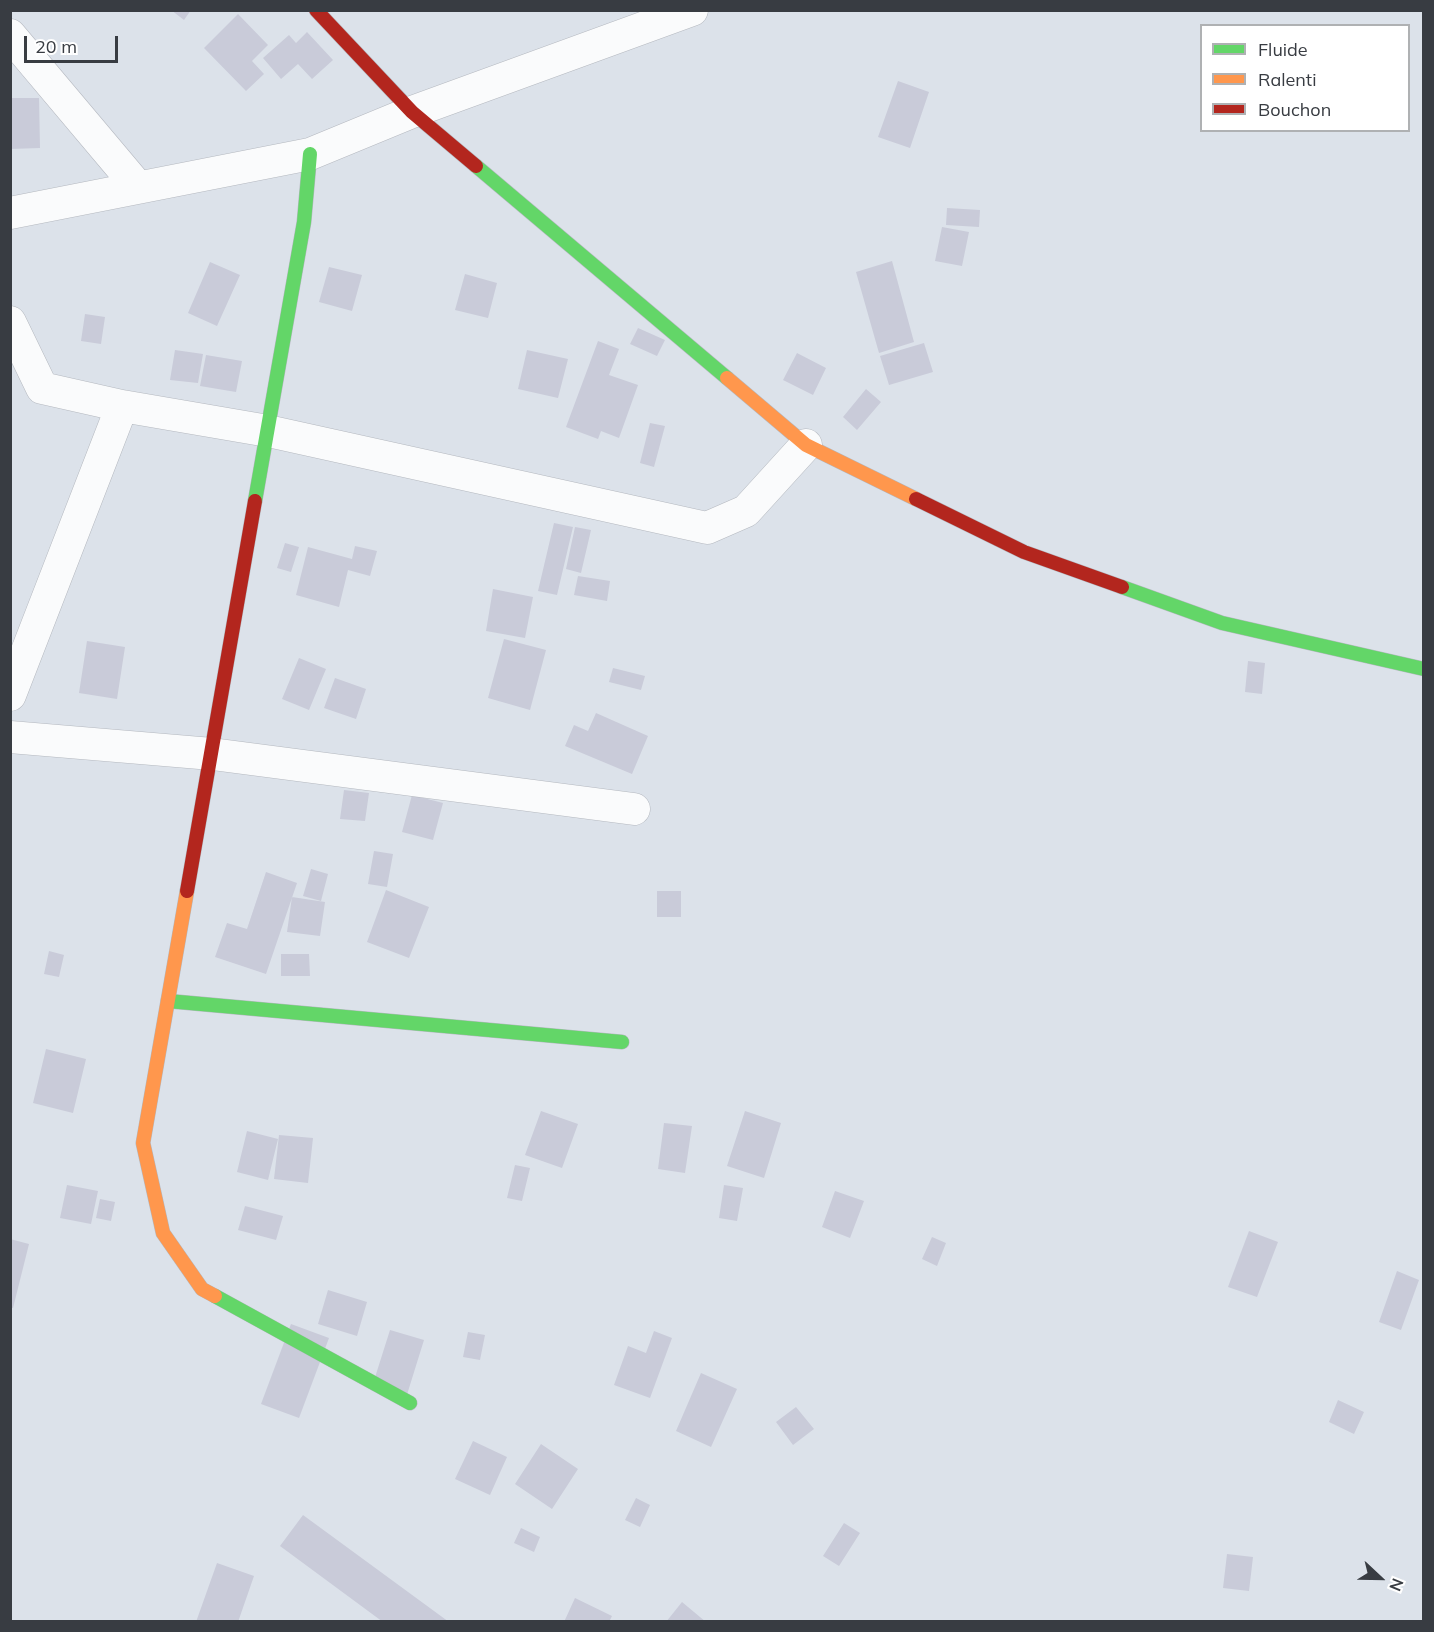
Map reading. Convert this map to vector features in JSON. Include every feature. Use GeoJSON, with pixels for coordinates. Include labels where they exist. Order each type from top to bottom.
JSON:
{"type":"FeatureCollection","features":[{"type":"Feature","properties":{"kind":"street"},"geometry":{"type":"LineString","coordinates":[[316,10],[412,112],[806,445],[1024,552],[1222,622],[1424,669]]}},
{"type":"Feature","properties":{"kind":"street"},"geometry":{"type":"LineString","coordinates":[[10,213],[310,154],[412,112],[692,10]]}},
{"type":"Feature","properties":{"kind":"street"},"geometry":{"type":"LineString","coordinates":[[10,35],[138,187]]}},
{"type":"Feature","properties":{"kind":"street"},"geometry":{"type":"LineString","coordinates":[[310,154],[304,222],[143,1143],[163,1233],[202,1289],[410,1403]]}},
{"type":"Feature","properties":{"kind":"street"},"geometry":{"type":"LineString","coordinates":[[10,322],[42,388],[122,406],[268,431],[706,528],[746,511],[806,445]]}},
{"type":"Feature","properties":{"kind":"street"},"geometry":{"type":"LineString","coordinates":[[10,695],[122,406]]}},
{"type":"Feature","properties":{"kind":"street"},"geometry":{"type":"LineString","coordinates":[[10,737],[212,754],[634,809]]}},
{"type":"Feature","properties":{"kind":"street"},"geometry":{"type":"LineString","coordinates":[[168,1001],[622,1042]]}},
{"type":"Feature","properties":{"kind":"building"},"geometry":{"type":"Polygon","coordinates":[[[171,10],[191,10],[184,20],[171,10]]]}},
{"type":"Feature","properties":{"kind":"building"},"geometry":{"type":"Polygon","coordinates":[[[238,14],[268,45],[252,61],[264,74],[246,91],[204,48],[238,14]]]}},
{"type":"Feature","properties":{"kind":"building"},"geometry":{"type":"Polygon","coordinates":[[[307,32],[333,60],[312,79],[298,64],[281,79],[263,58],[289,35],[296,43],[307,32]]]}},
{"type":"Feature","properties":{"kind":"building"},"geometry":{"type":"Polygon","coordinates":[[[898,81],[929,92],[910,148],[878,137],[898,81]]]}},
{"type":"Feature","properties":{"kind":"building"},"geometry":{"type":"Polygon","coordinates":[[[10,98],[39,98],[40,148],[10,149],[10,98]]]}},
{"type":"Feature","properties":{"kind":"building"},"geometry":{"type":"Polygon","coordinates":[[[947,208],[980,210],[979,227],[946,225],[947,208]]]}},
{"type":"Feature","properties":{"kind":"building"},"geometry":{"type":"Polygon","coordinates":[[[942,227],[969,232],[962,266],[935,261],[942,227]]]}},
{"type":"Feature","properties":{"kind":"building"},"geometry":{"type":"Polygon","coordinates":[[[892,261],[914,342],[879,353],[856,272],[892,261]]]}},
{"type":"Feature","properties":{"kind":"building"},"geometry":{"type":"Polygon","coordinates":[[[210,262],[240,275],[217,326],[188,313],[210,262]]]}},
{"type":"Feature","properties":{"kind":"building"},"geometry":{"type":"Polygon","coordinates":[[[329,267],[362,275],[352,311],[319,302],[329,267]]]}},
{"type":"Feature","properties":{"kind":"building"},"geometry":{"type":"Polygon","coordinates":[[[465,274],[497,283],[488,318],[455,310],[465,274]]]}},
{"type":"Feature","properties":{"kind":"building"},"geometry":{"type":"Polygon","coordinates":[[[85,314],[105,317],[101,344],[81,341],[85,314]]]}},
{"type":"Feature","properties":{"kind":"building"},"geometry":{"type":"Polygon","coordinates":[[[638,328],[665,340],[657,356],[630,344],[638,328]]]}},
{"type":"Feature","properties":{"kind":"building"},"geometry":{"type":"Polygon","coordinates":[[[598,341],[619,349],[609,375],[638,385],[619,438],[601,431],[598,439],[566,427],[598,341]]]}},
{"type":"Feature","properties":{"kind":"building"},"geometry":{"type":"Polygon","coordinates":[[[924,343],[933,372],[889,385],[880,356],[924,343]]]}},
{"type":"Feature","properties":{"kind":"building"},"geometry":{"type":"Polygon","coordinates":[[[175,350],[203,354],[198,383],[170,380],[175,350]]]}},
{"type":"Feature","properties":{"kind":"building"},"geometry":{"type":"Polygon","coordinates":[[[527,350],[568,359],[558,398],[518,389],[527,350]]]}},
{"type":"Feature","properties":{"kind":"building"},"geometry":{"type":"Polygon","coordinates":[[[797,353],[826,368],[813,395],[783,380],[797,353]]]}},
{"type":"Feature","properties":{"kind":"building"},"geometry":{"type":"Polygon","coordinates":[[[206,355],[242,361],[236,392],[200,386],[206,355]]]}},
{"type":"Feature","properties":{"kind":"building"},"geometry":{"type":"Polygon","coordinates":[[[866,389],[881,402],[857,430],[843,417],[866,389]]]}},
{"type":"Feature","properties":{"kind":"building"},"geometry":{"type":"Polygon","coordinates":[[[650,423],[665,426],[654,467],[640,463],[650,423]]]}},
{"type":"Feature","properties":{"kind":"building"},"geometry":{"type":"Polygon","coordinates":[[[554,523],[573,527],[557,595],[538,591],[554,523]]]}},
{"type":"Feature","properties":{"kind":"building"},"geometry":{"type":"Polygon","coordinates":[[[575,527],[591,530],[581,573],[566,569],[575,527]]]}},
{"type":"Feature","properties":{"kind":"building"},"geometry":{"type":"Polygon","coordinates":[[[285,543],[299,547],[291,572],[277,568],[285,543]]]}},
{"type":"Feature","properties":{"kind":"building"},"geometry":{"type":"Polygon","coordinates":[[[355,546],[377,551],[370,576],[348,570],[339,607],[296,595],[308,547],[352,559],[355,546]]]}},
{"type":"Feature","properties":{"kind":"building"},"geometry":{"type":"Polygon","coordinates":[[[578,576],[610,581],[607,601],[574,595],[578,576]]]}},
{"type":"Feature","properties":{"kind":"building"},"geometry":{"type":"Polygon","coordinates":[[[493,589],[533,597],[525,638],[486,631],[493,589]]]}},
{"type":"Feature","properties":{"kind":"building"},"geometry":{"type":"Polygon","coordinates":[[[504,639],[546,650],[530,710],[488,698],[504,639]]]}},
{"type":"Feature","properties":{"kind":"building"},"geometry":{"type":"Polygon","coordinates":[[[87,641],[125,647],[117,699],[79,693],[87,641]]]}},
{"type":"Feature","properties":{"kind":"building"},"geometry":{"type":"Polygon","coordinates":[[[299,658],[326,669],[309,710],[282,699],[299,658]]]}},
{"type":"Feature","properties":{"kind":"building"},"geometry":{"type":"Polygon","coordinates":[[[1248,661],[1265,663],[1262,694],[1245,692],[1248,661]]]}},
{"type":"Feature","properties":{"kind":"building"},"geometry":{"type":"Polygon","coordinates":[[[613,668],[645,676],[641,690],[609,682],[613,668]]]}},
{"type":"Feature","properties":{"kind":"building"},"geometry":{"type":"Polygon","coordinates":[[[335,678],[366,689],[356,719],[324,708],[335,678]]]}},
{"type":"Feature","properties":{"kind":"building"},"geometry":{"type":"Polygon","coordinates":[[[596,713],[648,736],[632,774],[565,746],[574,725],[588,731],[596,713]]]}},
{"type":"Feature","properties":{"kind":"building"},"geometry":{"type":"Polygon","coordinates":[[[344,790],[369,793],[365,821],[340,819],[344,790]]]}},
{"type":"Feature","properties":{"kind":"building"},"geometry":{"type":"Polygon","coordinates":[[[412,795],[443,803],[433,840],[402,832],[412,795]]]}},
{"type":"Feature","properties":{"kind":"building"},"geometry":{"type":"Polygon","coordinates":[[[374,851],[393,854],[387,887],[368,884],[374,851]]]}},
{"type":"Feature","properties":{"kind":"building"},"geometry":{"type":"Polygon","coordinates":[[[311,869],[328,874],[321,901],[303,896],[311,869]]]}},
{"type":"Feature","properties":{"kind":"building"},"geometry":{"type":"Polygon","coordinates":[[[266,872],[297,883],[266,974],[215,957],[227,923],[247,929],[266,872]]]}},
{"type":"Feature","properties":{"kind":"building"},"geometry":{"type":"Polygon","coordinates":[[[386,890],[429,907],[409,958],[367,942],[386,890]]]}},
{"type":"Feature","properties":{"kind":"building"},"geometry":{"type":"Polygon","coordinates":[[[657,891],[681,891],[681,917],[657,917],[657,891]]]}},
{"type":"Feature","properties":{"kind":"building"},"geometry":{"type":"Polygon","coordinates":[[[292,897],[325,902],[320,936],[287,932],[292,897]]]}},
{"type":"Feature","properties":{"kind":"building"},"geometry":{"type":"Polygon","coordinates":[[[49,951],[64,955],[59,977],[44,974],[49,951]]]}},
{"type":"Feature","properties":{"kind":"building"},"geometry":{"type":"Polygon","coordinates":[[[281,954],[309,954],[310,976],[281,976],[281,954]]]}},
{"type":"Feature","properties":{"kind":"building"},"geometry":{"type":"Polygon","coordinates":[[[46,1049],[86,1059],[73,1113],[33,1103],[46,1049]]]}},
{"type":"Feature","properties":{"kind":"building"},"geometry":{"type":"Polygon","coordinates":[[[541,1111],[578,1124],[562,1168],[525,1155],[541,1111]]]}},
{"type":"Feature","properties":{"kind":"building"},"geometry":{"type":"Polygon","coordinates":[[[745,1111],[781,1123],[764,1178],[727,1166],[745,1111]]]}},
{"type":"Feature","properties":{"kind":"building"},"geometry":{"type":"Polygon","coordinates":[[[664,1123],[692,1126],[685,1173],[658,1169],[664,1123]]]}},
{"type":"Feature","properties":{"kind":"building"},"geometry":{"type":"Polygon","coordinates":[[[247,1131],[278,1139],[268,1180],[237,1172],[247,1131]]]}},
{"type":"Feature","properties":{"kind":"building"},"geometry":{"type":"Polygon","coordinates":[[[279,1135],[313,1138],[308,1183],[274,1179],[279,1135]]]}},
{"type":"Feature","properties":{"kind":"building"},"geometry":{"type":"Polygon","coordinates":[[[515,1165],[530,1168],[522,1201],[507,1198],[515,1165]]]}},
{"type":"Feature","properties":{"kind":"building"},"geometry":{"type":"Polygon","coordinates":[[[67,1185],[98,1191],[91,1224],[60,1218],[67,1185]]]}},
{"type":"Feature","properties":{"kind":"building"},"geometry":{"type":"Polygon","coordinates":[[[724,1185],[743,1188],[737,1221],[719,1218],[724,1185]]]}},
{"type":"Feature","properties":{"kind":"building"},"geometry":{"type":"Polygon","coordinates":[[[835,1191],[864,1201],[850,1238],[822,1227],[835,1191]]]}},
{"type":"Feature","properties":{"kind":"building"},"geometry":{"type":"Polygon","coordinates":[[[100,1199],[115,1202],[111,1221],[96,1218],[100,1199]]]}},
{"type":"Feature","properties":{"kind":"building"},"geometry":{"type":"Polygon","coordinates":[[[245,1206],[283,1216],[276,1240],[238,1230],[245,1206]]]}},
{"type":"Feature","properties":{"kind":"building"},"geometry":{"type":"Polygon","coordinates":[[[1249,1231],[1278,1242],[1257,1297],[1228,1287],[1249,1231]]]}},
{"type":"Feature","properties":{"kind":"building"},"geometry":{"type":"Polygon","coordinates":[[[932,1237],[946,1243],[937,1266],[922,1259],[932,1237]]]}},
{"type":"Feature","properties":{"kind":"building"},"geometry":{"type":"Polygon","coordinates":[[[10,1239],[29,1244],[13,1308],[10,1307],[10,1239]]]}},
{"type":"Feature","properties":{"kind":"building"},"geometry":{"type":"Polygon","coordinates":[[[1397,1271],[1419,1280],[1401,1330],[1379,1322],[1397,1271]]]}},
{"type":"Feature","properties":{"kind":"building"},"geometry":{"type":"Polygon","coordinates":[[[328,1290],[367,1302],[357,1336],[318,1324],[328,1290]]]}},
{"type":"Feature","properties":{"kind":"building"},"geometry":{"type":"Polygon","coordinates":[[[291,1324],[329,1338],[299,1418],[261,1404],[291,1324]]]}},
{"type":"Feature","properties":{"kind":"building"},"geometry":{"type":"Polygon","coordinates":[[[390,1330],[424,1340],[405,1401],[371,1390],[390,1330]]]}},
{"type":"Feature","properties":{"kind":"building"},"geometry":{"type":"Polygon","coordinates":[[[654,1331],[672,1338],[650,1398],[614,1385],[628,1346],[646,1353],[654,1331]]]}},
{"type":"Feature","properties":{"kind":"building"},"geometry":{"type":"Polygon","coordinates":[[[468,1332],[485,1335],[480,1360],[463,1357],[468,1332]]]}},
{"type":"Feature","properties":{"kind":"building"},"geometry":{"type":"Polygon","coordinates":[[[701,1373],[737,1389],[711,1447],[676,1431],[701,1373]]]}},
{"type":"Feature","properties":{"kind":"building"},"geometry":{"type":"Polygon","coordinates":[[[1338,1400],[1364,1412],[1354,1434],[1329,1422],[1338,1400]]]}},
{"type":"Feature","properties":{"kind":"building"},"geometry":{"type":"Polygon","coordinates":[[[796,1407],[814,1429],[793,1445],[776,1422],[796,1407]]]}},
{"type":"Feature","properties":{"kind":"building"},"geometry":{"type":"Polygon","coordinates":[[[473,1441],[507,1457],[490,1495],[455,1479],[473,1441]]]}},
{"type":"Feature","properties":{"kind":"building"},"geometry":{"type":"Polygon","coordinates":[[[541,1444],[578,1469],[552,1509],[515,1484],[541,1444]]]}},
{"type":"Feature","properties":{"kind":"building"},"geometry":{"type":"Polygon","coordinates":[[[636,1498],[650,1505],[640,1527],[625,1520],[636,1498]]]}},
{"type":"Feature","properties":{"kind":"building"},"geometry":{"type":"Polygon","coordinates":[[[303,1515],[449,1622],[383,1622],[280,1546],[303,1515]]]}},
{"type":"Feature","properties":{"kind":"building"},"geometry":{"type":"Polygon","coordinates":[[[844,1523],[860,1533],[839,1566],[823,1556],[844,1523]]]}},
{"type":"Feature","properties":{"kind":"building"},"geometry":{"type":"Polygon","coordinates":[[[521,1528],[540,1537],[534,1552],[514,1543],[521,1528]]]}},
{"type":"Feature","properties":{"kind":"building"},"geometry":{"type":"Polygon","coordinates":[[[1227,1554],[1253,1557],[1249,1591],[1223,1588],[1227,1554]]]}},
{"type":"Feature","properties":{"kind":"building"},"geometry":{"type":"Polygon","coordinates":[[[217,1563],[254,1576],[238,1622],[196,1622],[217,1563]]]}},
{"type":"Feature","properties":{"kind":"building"},"geometry":{"type":"Polygon","coordinates":[[[575,1598],[612,1616],[609,1622],[564,1622],[575,1598]]]}},
{"type":"Feature","properties":{"kind":"building"},"geometry":{"type":"Polygon","coordinates":[[[682,1602],[706,1622],[666,1622],[682,1602]]]}},
{"type":"Feature","properties":{"kind":"traffic: fast"},"geometry":{"type":"LineString","coordinates":[[255,501],[304,222],[310,154]]}},
{"type":"Feature","properties":{"kind":"traffic: fast"},"geometry":{"type":"LineString","coordinates":[[476,166],[727,378]]}},
{"type":"Feature","properties":{"kind":"traffic: fast"},"geometry":{"type":"LineString","coordinates":[[1122,587],[1222,623],[1424,669]]}},
{"type":"Feature","properties":{"kind":"traffic: fast"},"geometry":{"type":"LineString","coordinates":[[168,1001],[622,1042]]}},
{"type":"Feature","properties":{"kind":"traffic: fast"},"geometry":{"type":"LineString","coordinates":[[215,1296],[410,1403]]}},
{"type":"Feature","properties":{"kind":"traffic: slow"},"geometry":{"type":"LineString","coordinates":[[727,378],[806,445],[916,499]]}},
{"type":"Feature","properties":{"kind":"traffic: slow"},"geometry":{"type":"LineString","coordinates":[[187,891],[143,1143],[163,1233],[202,1289],[215,1296]]}},
{"type":"Feature","properties":{"kind":"traffic: jam"},"geometry":{"type":"LineString","coordinates":[[316,10],[412,112],[476,166]]}},
{"type":"Feature","properties":{"kind":"traffic: jam"},"geometry":{"type":"LineString","coordinates":[[916,499],[1024,552],[1122,587]]}},
{"type":"Feature","properties":{"kind":"traffic: jam"},"geometry":{"type":"LineString","coordinates":[[187,891],[255,501]]}}]}
